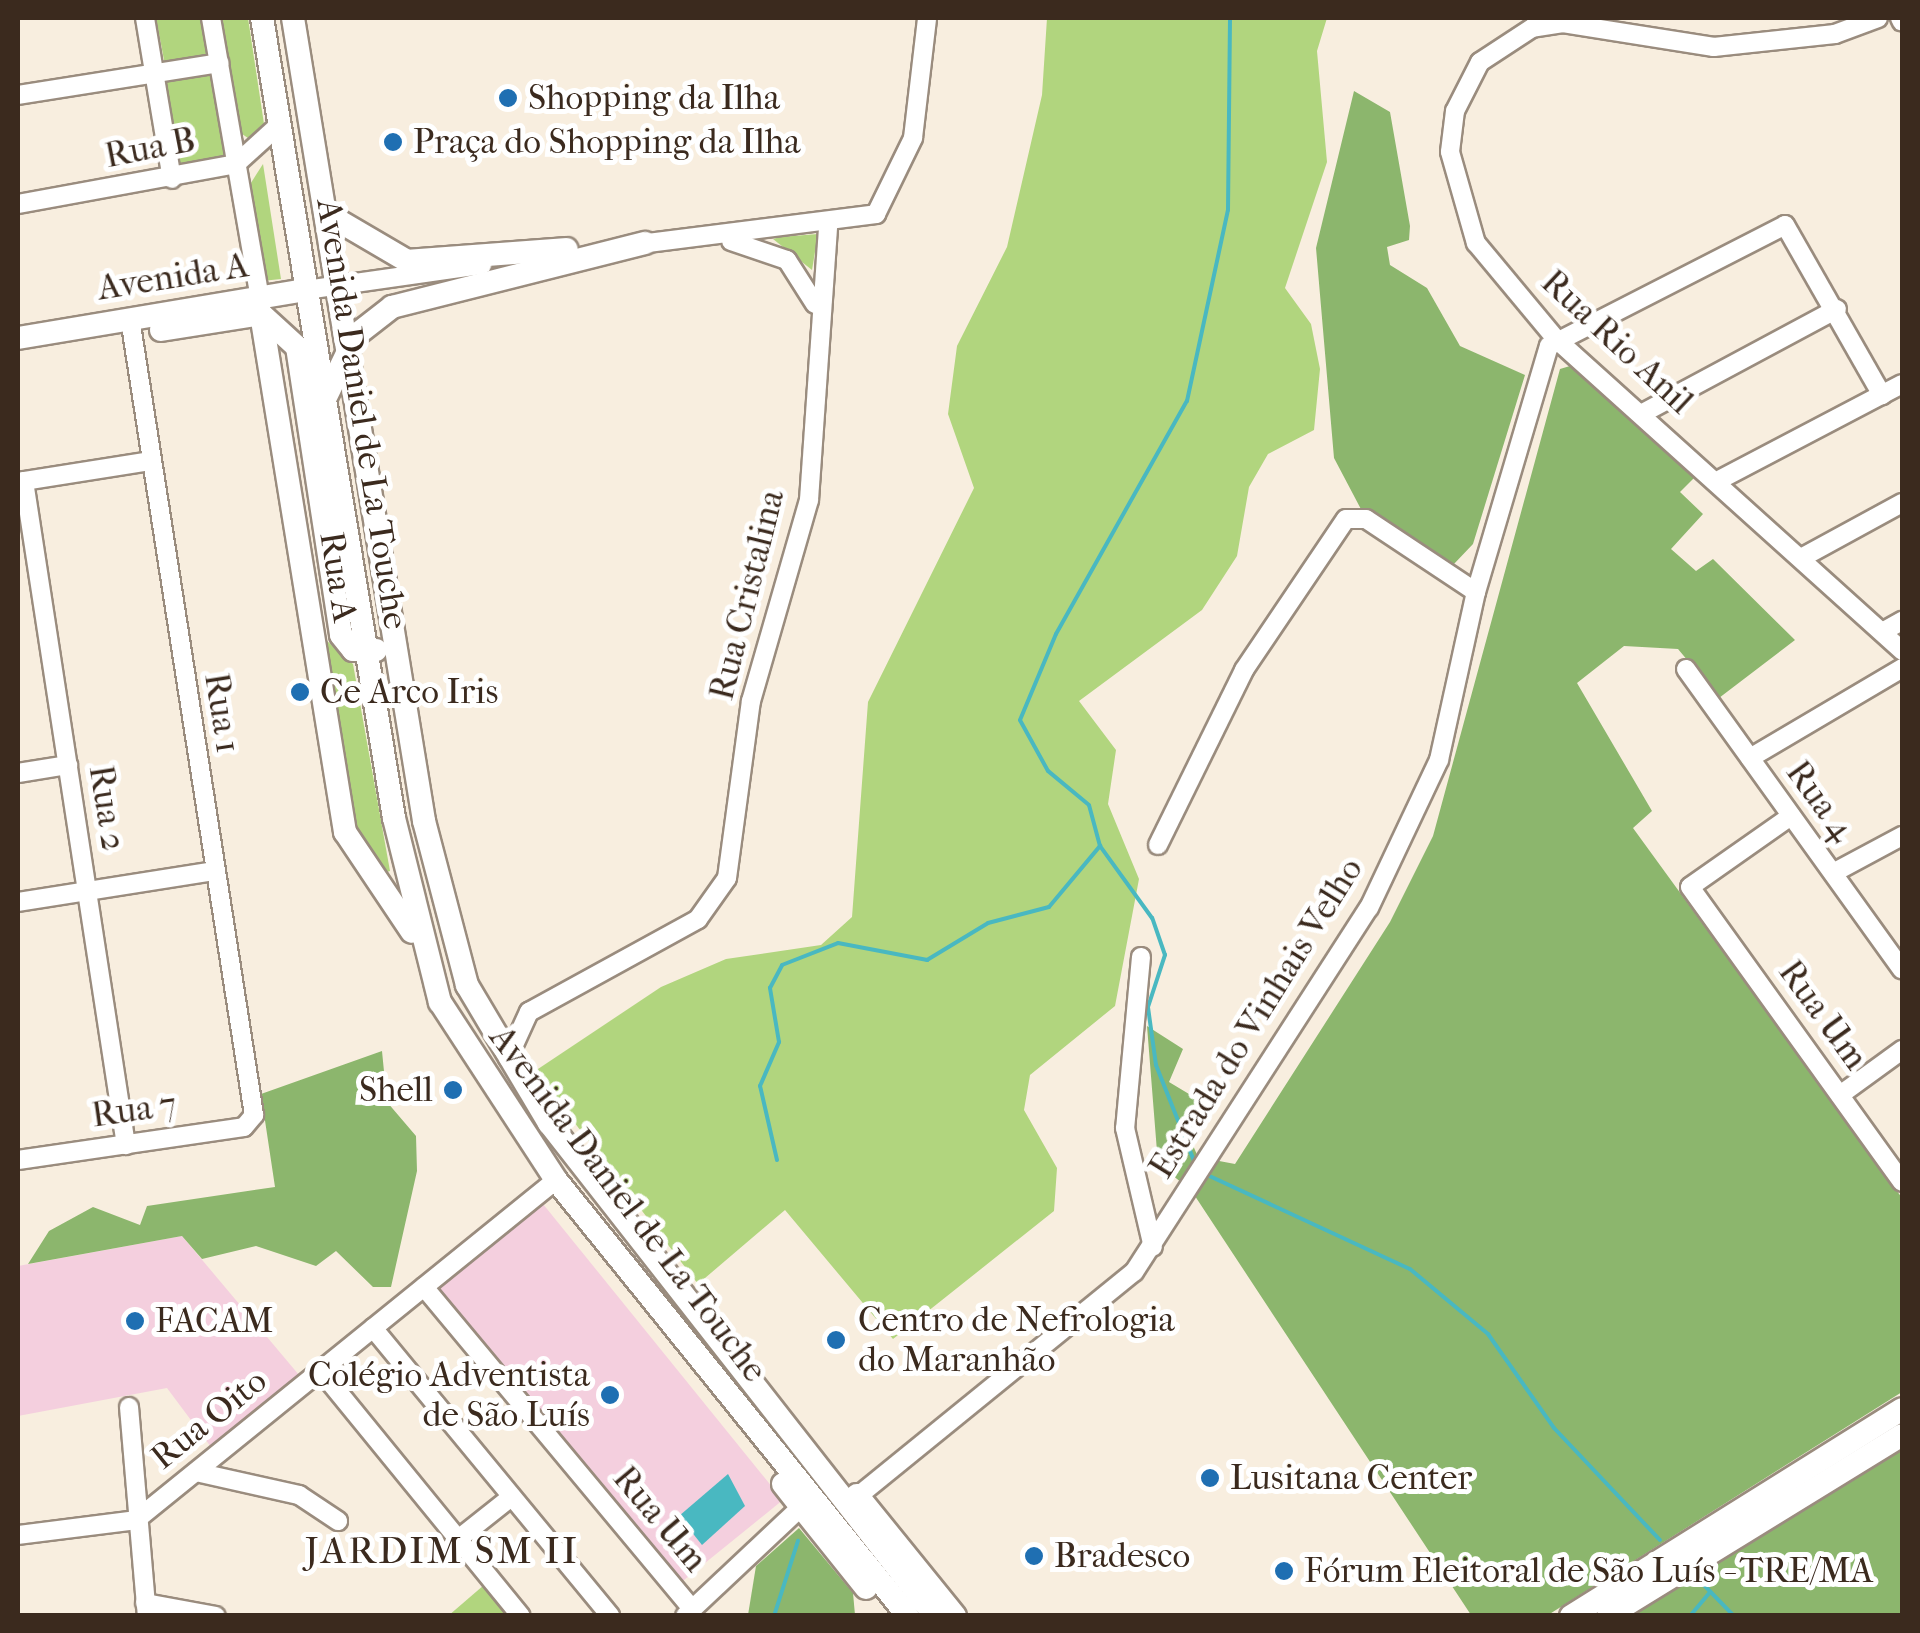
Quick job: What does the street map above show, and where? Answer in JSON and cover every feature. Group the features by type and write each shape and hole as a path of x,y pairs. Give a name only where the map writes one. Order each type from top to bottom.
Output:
{"main road":[{"name":"Avenida Daniel de La Touche","path":"262,18 365,654 421,948 465,1052 556,1180 678,1334 935,1616"},
{"name":"Avenida Daniel de La Touche","path":"293,18 444,914 468,985 508,1060 756,1386 908,1616"},
{"path":"327,214 406,261 645,243"},
{"path":"324,402 350,344 369,321 412,298 645,243"},
{"path":"306,290 299,355 341,635 365,654 396,631"},
{"name":"Avenida A","path":"18,338 131,327 261,306 306,290"},
{"path":"261,306 288,330 299,355"},
{"name":"Rua A","path":"261,306 346,832 421,948"},
{"name":"Avenida A","path":"18,353 131,327"},
{"path":"678,1334 800,1508 888,1616"},
{"path":"756,1386 858,1496 954,1616"},
{"path":"1572,1616 1902,1409"},
{"path":"1608,1616 1902,1435"}],"street":[{"path":"145,18 172,179"},
{"name":"Rua A","path":"211,18 261,306"},
{"path":"828,226 872,217 891,196 916,123 927,18"},
{"name":"Rua Rio Anil","path":"1878,18 1835,34 1714,48 1548,24 1490,51 1451,126 1455,189 1482,253 1556,339 1721,479 1902,651"},
{"path":"18,95 218,62"},
{"name":"Rua B","path":"18,204 172,179 236,164 279,125"},
{"name":"Avenida A","path":"306,290 645,243 828,226"},
{"name":"Rua Cristalina","path":"508,1060 512,1034 529,1012 698,918 724,884 754,688 806,519 816,311 828,226"},
{"path":"1556,339 1790,227 1882,395"},
{"path":"705,238 788,260 816,311"},
{"path":"1643,413 1837,309"},
{"name":"Rua 1","path":"131,327 254,1116"},
{"name":"Estrada do Vinhais Velho","path":"858,1496 1122,1284 1153,1247 1211,1145 1360,924 1422,800 1446,736 1476,592 1556,339"},
{"path":"1721,479 1902,384"},
{"path":"20,481 150,461"},
{"name":"Rua 2","path":"20,481 126,1145"},
{"path":"1803,557 1902,503"},
{"path":"1158,845 1244,670 1346,519 1376,524 1476,592"},
{"path":"1882,632 1902,621"},
{"path":"1750,758 1902,668"},
{"name":"Rua 4","path":"1686,669 1902,970"},
{"path":"18,772 68,766"},
{"name":"Rua Um","path":"1791,816 1690,887 1902,1182"},
{"path":"1832,873 1902,836"},
{"path":"18,902 213,870"},
{"path":"1141,956 1126,1128 1153,1247"},
{"path":"1840,1095 1902,1050"},
{"name":"Rua 7","path":"18,1160 244,1127 254,1116"},
{"name":"Rua Oito","path":"136,1520 556,1180"},
{"name":"Rua Um","path":"424,1287 688,1612"},
{"path":"373,1328 610,1616"},
{"path":"321,1370 521,1616"},
{"path":"130,1407 146,1609 216,1616"},
{"path":"196,1472 299,1495 338,1520"},
{"path":"457,1540 510,1498"},
{"path":"688,1612 800,1508"},
{"path":"18,1535 136,1520"}],"shaded area":[{"name":"Colégio Adventista de São Luís","path":"543,1204 783,1500 676,1586 437,1290"},
{"name":"FACAM","path":"182,1236 299,1375 211,1447 167,1388 18,1416 18,1266"}],"green space":[{"path":"156,18 206,18 213,56 165,65"},
{"path":"221,18 248,18 264,124 251,140 242,134"},
{"path":"1047,18 1327,18 1317,51 1327,162 1285,288 1311,324 1320,369 1314,430 1268,454 1249,487 1237,556 1202,610 1079,701 1116,750 1108,804 1139,879 1115,1006 1030,1075 1024,1110 1057,1168 1054,1211 893,1339 785,1210 698,1284 535,1071 661,987 726,959 821,945 852,917 868,702 974,488 948,414 957,346 1007,247 1042,95"},
{"path":"212,72 228,162 180,170 164,81"},
{"path":"1354,91 1390,112 1410,226 1409,240 1387,247 1390,265 1427,288 1460,346 1525,375 1473,544 1453,565 1363,513 1334,458 1316,248"},
{"path":"263,164 281,279 262,281 247,189"},
{"path":"818,234 812,270 773,239 780,237"},
{"path":"1570,366 1702,470 1680,492 1703,514 1671,549 1696,571 1713,559 1795,640 1719,698 1678,649 1624,646 1577,683 1652,811 1633,828 1902,1198 1902,1392 1548,1615 1471,1615 1191,1190 1158,1164 1147,1026 1183,1049 1169,1082 1204,1103 1188,1134 1198,1157 1235,1164 1390,922 1433,836 1560,369"},
{"path":"318,633 353,664 390,871 381,874 354,829"},
{"path":"382,1051 387,1102 416,1136 417,1171 391,1287 373,1287 336,1251 316,1266 256,1246 202,1259 182,1236 28,1264 49,1231 93,1207 140,1225 147,1206 275,1187 261,1094"},
{"path":"1902,1444 1902,1615 1623,1615"},
{"path":"799,1528 853,1593 855,1615 748,1615 756,1566"},
{"path":"484,1585 511,1615 448,1616"}],"water":[{"path":"728,1474 745,1506 702,1545 679,1516"}],"waterway":[{"path":"1196,1166 1156,1065 1148,1007 1165,955 1152,918 1100,846 1089,805 1048,771 1020,720 1056,634 1187,401 1228,210 1230,18"},
{"path":"777,1160 760,1086 779,1042 770,988 782,965 838,943 927,960 988,923 1049,907 1100,846"},
{"path":"1203,1173 1410,1269 1488,1334 1554,1428 1660,1540"},
{"path":"774,1616 798,1541"},
{"path":"1699,1580 1734,1616"},
{"path":"1690,1616 1710,1592"}],"place":[{"name":"Shopping da Ilha","path":"508,98"},
{"name":"Praça do Shopping da Ilha","path":"393,142"},
{"name":"Ce Arco Iris","path":"300,692"},
{"name":"Shell","path":"453,1090"},
{"name":"FACAM","path":"135,1321"},
{"name":"Centro de Nefrologia do Maranhão","path":"836,1340"},
{"name":"Colégio Adventista de São Luís","path":"610,1395"},
{"name":"Lusitana Center","path":"1210,1478"},
{"name":"Bradesco","path":"1034,1556"},
{"name":"Fórum Eleitoral de São Luís - TRE/MA","path":"1284,1571"}],"district":[{"name":"JARDIM SM II","path":"442,1551"}]}
